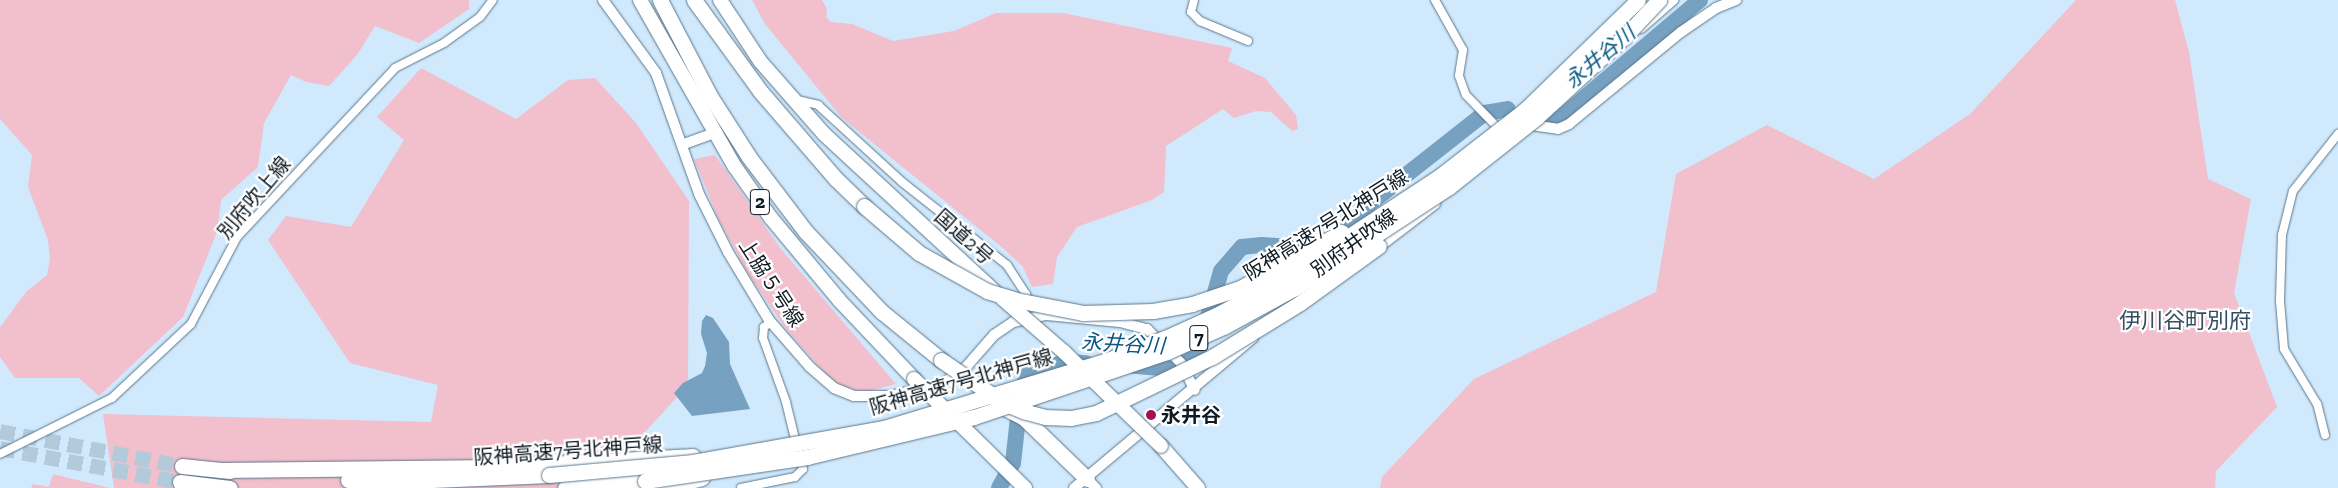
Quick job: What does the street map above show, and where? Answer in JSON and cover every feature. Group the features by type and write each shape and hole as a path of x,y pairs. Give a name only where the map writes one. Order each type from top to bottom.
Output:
{"highway":[{"name":"2","path":"640,0 715,133 771,218 839,300 914,379 1025,488"},
{"path":"660,0 710,96 749,156 806,232 882,312 941,360 1004,403 1045,417 1070,418 1096,413 1212,357 1300,303 1368,255 1444,181"},
{"path":"694,0 760,91 836,179 864,206 919,253 987,291 1055,309 1083,314 1119,313 1192,304 1240,288 1444,181"},
{"name":"国道2号","path":"720,0 760,61 824,134 1003,299 1064,352 1161,446 1198,488"},
{"name":"阪神高速7号北神戸線","path":"182,466 377,481 548,475 693,462 884,428 1105,361 1220,313 1290,275 1444,181 1526,109 1638,0"},
{"name":"阪神高速7号北神戸線","path":"565,488 645,481 807,457 912,433 1037,398 1167,352 1225,326 1295,288 1444,181 1536,118 1625,36 1659,0"},
{"path":"220,470 443,468 656,456 757,455 860,437 989,404 1023,416 1086,485"},
{"path":"664,488 989,410 1009,415 1020,421 1086,485"},
{"path":"180,482 225,488"}],"street":[{"name":"別府吹上線","path":"0,454 112,398 191,324 237,237 395,68 444,43 480,17 493,0"},
{"name":"上脇５号線","path":"602,0 656,73 684,144 699,194 720,235 771,322 810,367 834,388 854,396 890,396 942,384 966,367 994,335 1013,322 1047,316 1111,321 1147,330 1181,362 1195,390"},
{"path":"1194,0 1191,12 1200,21 1248,41"},
{"path":"1435,0 1463,50 1459,76 1466,95 1512,142"},
{"name":"別府井吹線","path":"1086,485 1260,331 1401,231 1512,142 1672,0"},
{"path":"1531,125 1558,129 1569,124 1681,32 1716,8 1736,0"},
{"path":"793,98 818,106 902,182 1007,265 1026,294 1030,319"},
{"path":"684,144 715,133"},
{"path":"2326,435 2318,404 2284,349 2280,301 2282,235 2288,204 2293,191 2338,134"},
{"path":"771,322 764,327 763,338 786,402 796,443"},
{"path":"741,488 795,477 803,469 799,455"}],"shaded area":[{"path":"0,0 469,0 469,9 419,43 375,26 357,55 329,86 306,82 291,75 264,123 258,167 221,200 217,232 183,317 99,396 79,378 15,378 0,357 0,327 27,291 47,275 50,259 48,240 28,187 32,155 0,119"},
{"path":"752,0 822,0 827,9 826,17 831,22 852,24 893,41 954,31 996,13 1063,13 1232,48 1228,61 1265,78 1296,115 1298,129 1292,131 1271,112 1256,111 1234,118 1223,109 1166,146 1164,192 1152,200 1077,227 1057,257 1053,284 1032,287 1023,267 1004,249 842,118 765,24"},
{"path":"2076,0 2175,0 2189,52 2208,179 2251,199 2234,293 2277,407 2216,471 2215,488 1380,488 1382,477 1474,379 1656,292 1676,174 1767,125 1874,179 1970,114"},
{"path":"421,68 516,119 568,80 595,78 636,123 689,201 688,385 594,488 114,488 103,414 431,422 438,385 350,363 268,240 286,216 351,227 404,140 377,117"},
{"path":"715,155 781,249 896,384 865,392 845,387 830,379 786,329 747,272 718,218 694,159"},
{"path":"53,474 110,488 31,488 33,484 49,487"}],"water":[{"path":"706,315 713,318 729,342 730,364 750,409 692,416 674,393 683,383 702,373 705,366 707,353 701,334 702,321"}],"waterway":[{"name":"永井谷川","path":"1548,118 1558,120 1700,0"},
{"name":"永井谷川","path":"1125,365 1173,369 1197,356 1221,271 1242,247 1262,245 1318,249 1348,232 1368,205 1485,113 1508,109"},
{"name":"永井谷川","path":"999,488 1013,463 1021,390 1028,374 1064,362 1086,363"}],"tunnel":[{"path":"0,431 182,466"},
{"path":"0,448 180,482"}],"place":[{"name":"永井谷","path":"1151,415"}],"district":[{"name":"伊川谷町別府","path":"2185,321"}]}
